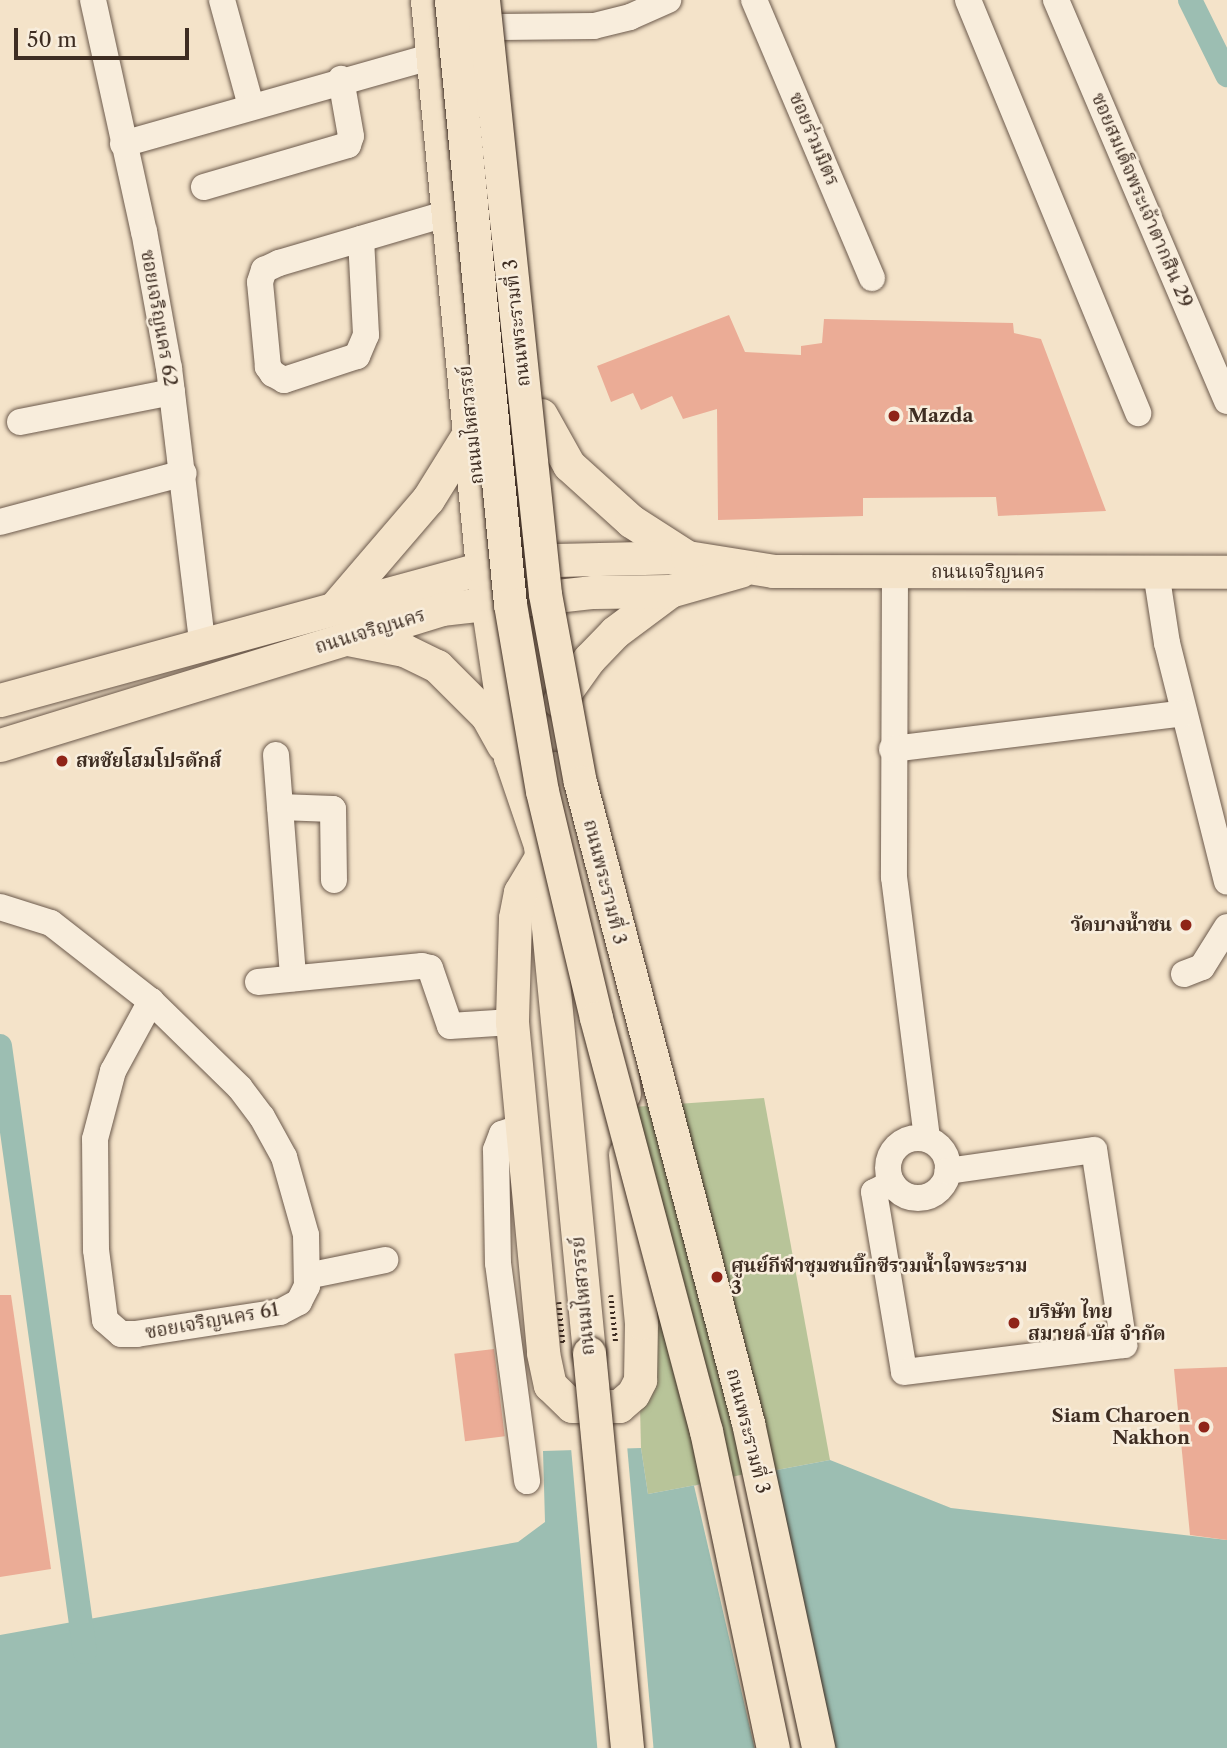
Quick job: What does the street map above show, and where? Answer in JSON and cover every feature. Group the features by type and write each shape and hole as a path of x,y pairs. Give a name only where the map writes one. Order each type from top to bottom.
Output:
{"main road":[{"name":"ถนนมไหสวรรย์","path":"427,0 471,430 482,568 510,757 541,851 627,1748"},
{"name":"ถนนพระรามที่ 3","path":"451,0 510,604 542,791 596,1017 706,1431 773,1748"},
{"name":"ถนนมไหสวรรย์","path":"493,9 556,560 559,701 555,768 541,851"},
{"name":"ถนนพระรามที่ 3","path":"493,9 545,594 577,768 748,1423 818,1748"},
{"path":"541,415 569,465 631,521 687,558"},
{"path":"337,605 428,499 471,430"},
{"name":"ถนนเจริญนคร","path":"0,700 202,641 482,568 556,560 687,558 749,568 895,572 1227,572"},
{"name":"ถนนเจริญนคร","path":"0,745 441,609 487,601 670,591 749,568"},
{"path":"559,701 589,659 615,632 670,591"},
{"path":"347,639 404,650 437,666 487,716 510,757"},
{"path":"541,851 520,891 515,918 512,1022 550,1385 572,1406 619,1406 633,1394 640,1380 641,1323 628,1209 621,1044 601,934 555,768"}],"street":[{"name":"ซอยเจริญนคร 62","path":"93,0 144,231 172,392 184,473 202,641"},
{"path":"222,0 251,106"},
{"path":"493,9 594,26 630,17 668,0"},
{"name":"ซอยร่วมมิตร","path":"754,0 872,278"},
{"path":"968,0 1138,413"},
{"name":"ซอยสมเด็จพระเจ้าตากสิน 29","path":"1056,0 1227,401"},
{"path":"123,144 341,79 433,56"},
{"path":"204,187 348,145 351,136 341,79"},
{"path":"361,239 366,335 358,356 284,380 273,374 268,366 260,282 264,270 361,239 449,213"},
{"path":"20,422 172,392"},
{"path":"0,522 184,473"},
{"path":"895,572 892,749 894,877 927,1138"},
{"path":"1156,572 1184,713 1226,877"},
{"path":"892,749 1184,713"},
{"path":"276,755 293,978"},
{"path":"280,807 333,809 334,880"},
{"name":"ซอยเจริญนคร 61","path":"0,907 51,923 151,1001 240,1088 262,1117 284,1157 306,1235 307,1276 299,1302 280,1312 137,1334 121,1334 105,1320 94,1210 95,1139 113,1071 151,1001"},
{"path":"1184,974 1202,967 1227,927"},
{"path":"258,982 422,966 430,968 450,1026 512,1022"},
{"path":"522,1127 502,1134 496,1150 498,1263 527,1481"},
{"path":"927,1138 943,1151 948,1171 940,1188 924,1197 906,1195 892,1183 891,1153 906,1139 927,1138"},
{"path":"892,1183 874,1192 904,1372 1124,1345 1094,1150 948,1171"},
{"path":"307,1276 385,1260"}],"green space":[{"name":"ศูนย์กีฬาชุมชนบิ๊กซีรวมน้ำใจพระราม 3","path":"764,1098 830,1460 648,1494 641,1448 633,1107"}],"water":[{"path":"641,1448 648,1494 830,1460 951,1508 1227,1540 1227,1748 0,1748 0,1635 518,1542 545,1522 543,1451"}],"pier":[{"path":"627,1445 653,1748 597,1748 571,1450"},
{"path":"771,1468 836,1748 755,1748 694,1486"}],"building":[{"name":"Mazda","path":"729,315 745,352 801,355 801,346 822,343 824,319 1013,323 1014,333 1041,339 1106,511 998,516 996,497 863,498 863,516 718,520 717,409 683,419 672,396 641,410 633,393 611,402 597,366"},
{"path":"0,1295 11,1295 51,1569 0,1577"},
{"path":"494,1349 505,1436 465,1441 454,1354"},
{"name":"Siam Charoen Nakhon","path":"1227,1367 1227,1540 1190,1535 1174,1369"}],"waterway":[{"path":"1190,0 1227,75"},
{"path":"0,1046 85,1652"}],"place":[{"name":"Mazda","path":"894,416"},
{"name":"สหชัยโฮมโปรดักส์","path":"62,761"},
{"name":"วัดบางน้ำชน","path":"1186,925"},
{"name":"ศูนย์กีฬาชุมชนบิ๊กซีรวมน้ำใจพระราม 3","path":"717,1277"},
{"name":"บริษัท ไทย สมายล์ บัส จำกัด","path":"1014,1323"},
{"name":"Siam Charoen Nakhon","path":"1204,1427"}]}
